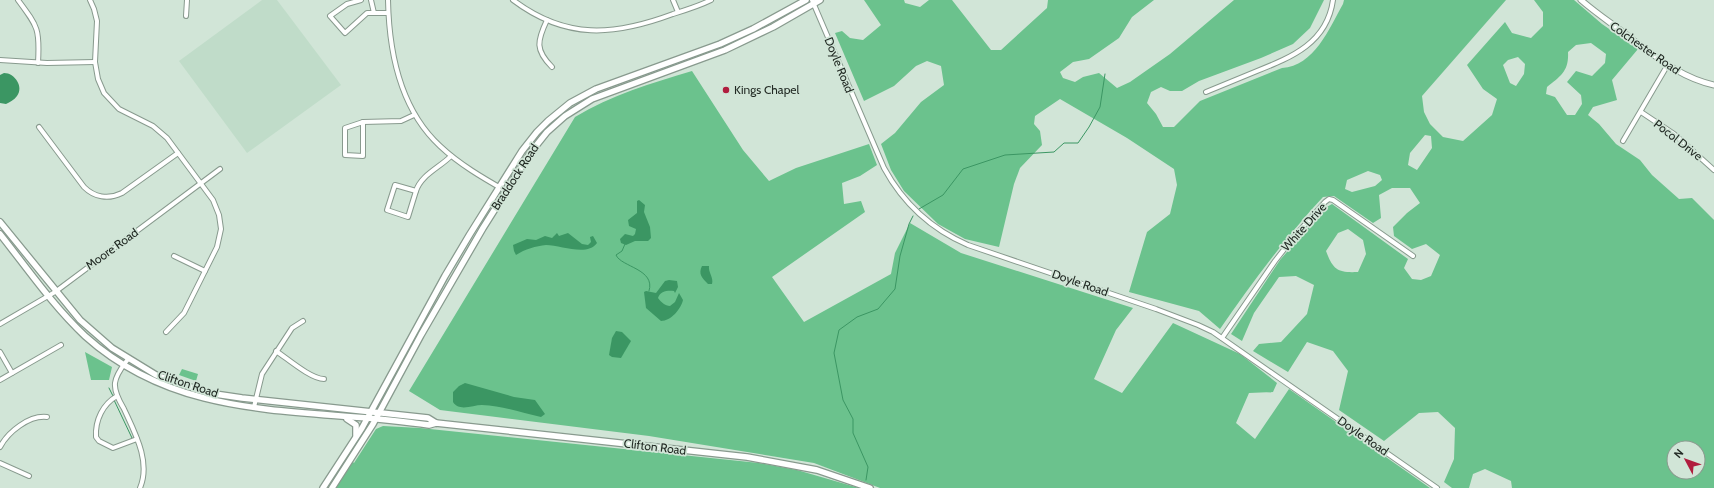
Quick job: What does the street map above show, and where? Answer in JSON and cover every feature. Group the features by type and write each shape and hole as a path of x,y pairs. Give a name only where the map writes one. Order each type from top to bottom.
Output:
{"main road":[{"name":"Braddock Road","path":"323,488 366,419 445,276 499,187 529,141 548,121 570,103 596,89 726,42 806,0"},
{"name":"Braddock Road","path":"332,488 376,419 453,279 506,191 539,140 553,126 574,110 602,94 725,50 773,27 813,2 820,0"},
{"name":"Clifton Road","path":"0,222 55,292 90,330 128,359 156,374 208,393 255,400 428,418 436,424"},
{"name":"Clifton Road","path":"0,234 78,330 107,354 124,365 153,381 186,394 214,402 254,407 429,425 436,424 747,457 817,470 870,488"},
{"path":"339,416 351,420 355,424 357,430 356,436"}],"street":[{"path":"18,0 38,31 38,63"},
{"path":"90,0 97,21 95,62 98,79 106,97 119,109 157,129 167,138 201,183 216,206 221,225 218,243 184,313 166,332"},
{"path":"186,16 187,0"},
{"path":"360,0 347,4 330,16 345,33 368,13 388,13"},
{"path":"371,0 374,13"},
{"path":"388,0 391,42 400,79 414,115 433,140 451,156 506,191"},
{"path":"513,0 547,20 578,28 610,30 640,26 711,0"},
{"path":"673,0 678,12"},
{"path":"1206,92 1281,61 1301,50 1324,28 1330,16 1333,0"},
{"name":"Colchester Road","path":"1581,0 1667,66 1690,77 1714,85"},
{"name":"Doyle Road","path":"813,2 884,168 893,184 910,206 932,226 944,234 968,245 1156,309 1198,325 1222,338 1437,488"},
{"path":"547,20 540,37 539,47 543,57 552,67"},
{"path":"0,60 38,63 95,62"},
{"path":"1623,141 1667,66"},
{"name":"Pocol Drive","path":"1641,112 1674,134 1714,170"},
{"path":"364,122 363,156 345,155 346,128 364,122 402,121 414,115"},
{"path":"40,127 84,187 101,197 112,197 122,193 178,152"},
{"path":"416,192 395,185 387,210 408,217 420,180 442,165 451,156"},
{"name":"Moore Road","path":"0,324 55,292 220,168"},
{"name":"White Drive","path":"1222,338 1275,261 1293,238 1329,199 1333,200 1413,256"},
{"path":"174,256 205,271"},
{"path":"254,407 262,374 292,328 303,321"},
{"path":"0,380 61,345"},
{"path":"276,351 312,376 319,379 324,379"},
{"path":"0,352 12,372"},
{"path":"128,359 118,375 115,384 118,396 140,446 144,468 140,488"},
{"path":"118,396 108,402 101,412 96,437 99,441 113,448 137,439"},
{"path":"0,447 9,435 20,426 35,418 47,417"},
{"path":"0,463 29,476"}],"shaded area":[{"path":"262,0 277,0 341,85 247,153 179,61"},
{"path":"864,0 904,0 905,3 920,7 929,0 952,0 991,50 1001,50 1047,8 1048,0 1154,0 1132,17 1119,38 1089,59 1073,62 1060,72 1063,78 1075,82 1083,77 1099,73 1117,88 1130,82 1170,54 1234,0 1324,0 1310,28 1293,44 1261,58 1199,81 1182,91 1170,91 1161,87 1151,92 1147,103 1156,114 1163,127 1174,127 1200,101 1303,61 1312,53 1326,35 1344,0 1506,0 1422,96 1424,112 1430,124 1443,137 1463,141 1492,115 1497,99 1483,89 1467,65 1505,22 1512,33 1531,38 1543,26 1543,12 1534,0 1574,0 1602,24 1638,49 1612,80 1617,100 1593,107 1588,115 1599,124 1616,144 1640,160 1652,175 1679,199 1692,198 1714,220 1714,488 1512,488 1511,481 1485,469 1473,474 1469,488 1452,488 1444,482 1454,459 1455,428 1438,412 1419,413 1384,441 1339,410 1348,371 1333,351 1307,342 1288,372 1253,351 1259,344 1281,342 1307,314 1314,285 1296,276 1279,277 1254,313 1242,341 1231,334 1280,260 1325,208 1332,204 1408,259 1404,268 1412,279 1421,280 1431,276 1440,255 1426,244 1412,249 1394,236 1393,227 1420,203 1410,188 1392,188 1379,195 1381,218 1373,223 1334,196 1323,197 1295,228 1269,261 1220,329 1199,311 1129,292 1147,232 1170,214 1177,185 1174,169 1127,138 1060,99 1035,116 1034,124 1040,131 1042,145 1020,168 1014,184 999,247 965,239 938,224 904,191 891,170 881,144 895,133 921,102 944,85 941,66 927,61 916,66 894,86 864,101 835,33 842,31 850,38 863,40 881,25","holes":["1591,43 1606,54 1605,63 1592,76 1576,71 1567,82 1581,95 1582,104 1575,115 1567,115 1555,97 1546,94 1547,87 1560,76 1565,69 1568,59 1568,52 1576,45","1518,57 1525,64 1524,74 1516,86 1510,83 1503,65 1508,60","1425,135 1431,136 1432,148 1417,170 1408,165 1410,153","1368,171 1380,175 1382,180 1375,186 1352,192 1345,189 1347,180","1348,229 1363,240 1366,254 1358,272 1341,271 1331,262 1326,251 1338,233"]},
{"path":"692,71 743,150 769,181 796,168 869,144 877,165 860,176 842,183 844,204 861,201 865,212 772,277 804,322 891,274 895,253 910,223 961,253 1133,308 1116,330 1094,379 1122,393 1173,323 1240,354 1277,383 1273,392 1249,393 1236,423 1255,439 1289,389 1430,488 880,488 814,463 649,436 440,410 409,391 575,117 617,96"},
{"path":"4,73 12,75 19,85 19,92 16,97 6,104 0,103 0,75"},
{"path":"639,200 645,205 644,212 650,227 651,238 648,241 635,241 626,245 621,243 620,239 625,234 633,236 635,234 636,229 629,226 628,220 637,213 637,201"},
{"path":"557,233 559,236 568,233 582,244 588,245 591,242 590,237 593,236 597,243 593,247 580,250 546,245 531,248 516,255 514,251 513,245 527,239 536,240 545,236 552,238"},
{"path":"702,266 709,266 712,284 708,284 701,276 700,271"},
{"path":"665,281 677,281 678,287 675,293 674,291 664,292 660,294 658,298 663,304 670,306 675,302 679,293 683,300 680,307 672,317 661,321 646,308 644,292 656,293"},
{"path":"616,331 622,332 631,341 621,358 612,357 609,355 612,338"},
{"path":"85,352 112,367 109,380 91,380"},
{"path":"182,369 198,374 196,381 179,375"},
{"path":"465,383 514,397 535,400 545,414 541,417 505,408 482,405 459,407 453,402 453,392"},
{"path":"383,426 420,428 759,463 797,470 859,488 332,488 350,459 354,463 376,429"}],"waterway":[{"path":"919,209 943,195 963,169 1005,155 1054,152 1064,143 1078,143 1100,107 1105,74"},
{"path":"866,480 868,467 853,433 853,419 843,400 834,353 839,330 857,317 878,309 895,289 900,256 909,224 913,216"},
{"path":"625,244 622,251 616,255 624,263 637,269 648,278 650,284 649,291"},
{"path":"109,388 113,396"},
{"path":"114,400 132,438"}],"place":[{"name":"Kings Chapel","path":"726,90"}]}
